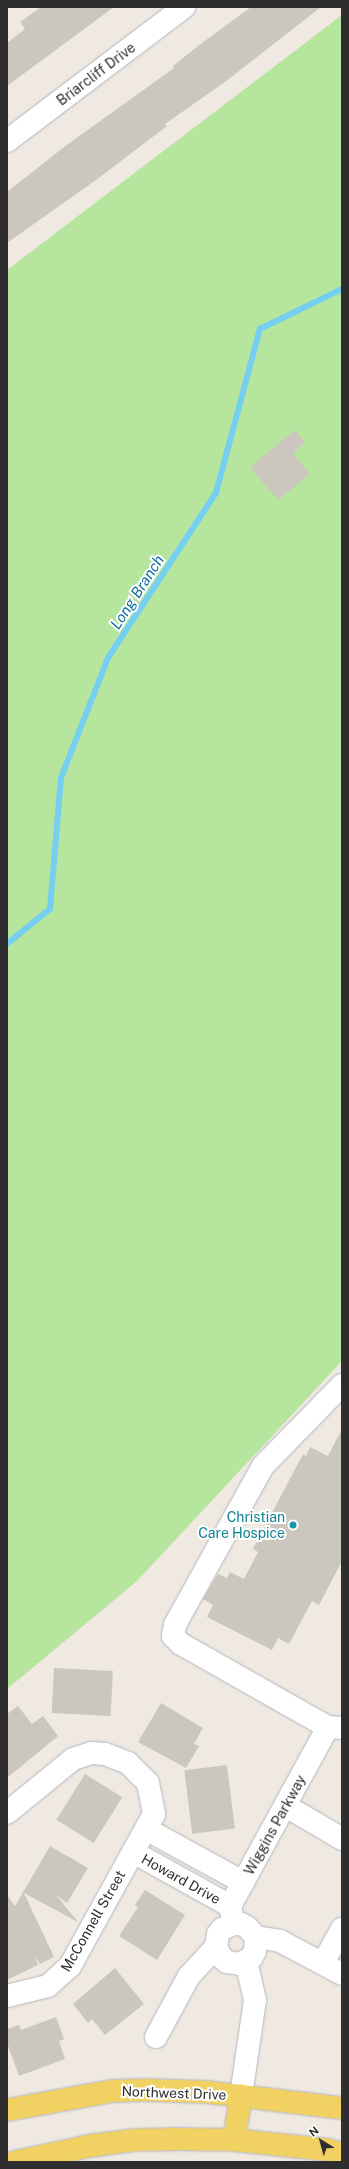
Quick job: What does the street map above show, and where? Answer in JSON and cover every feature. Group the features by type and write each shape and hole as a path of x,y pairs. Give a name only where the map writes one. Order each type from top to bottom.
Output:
{"main road":[{"name":"Northwest Drive","path":"7,2110 113,2091 207,2092 342,2108"},
{"path":"234,2140 241,2096"},
{"path":"15,2162 89,2146 134,2140 234,2140 328,2150 342,2154"}],"street":[{"name":"Briarcliff Drive","path":"7,141 184,7"},
{"path":"335,1728 181,1644 173,1636 175,1625 263,1466 342,1385"},
{"name":"Wiggins Parkway","path":"156,2037 189,1976 216,1947 218,1934 232,1915 243,1882 286,1806 335,1728"},
{"path":"7,1813 73,1759 91,1753 104,1754 128,1763 148,1783 150,1821"},
{"path":"286,1806 342,1839"},
{"name":"Howard Drive","path":"150,1821 243,1882"},
{"name":"McConnell Street","path":"7,1996 48,1986 60,1978 70,1966 150,1821"},
{"name":"Howard Drive","path":"133,1852 232,1915"},
{"path":"232,1915 247,1927 256,1937 280,1941 342,1974"},
{"path":"323,1963 342,1929"},
{"path":"216,1947 222,1958 227,1962 240,1964 246,1962 255,1951 256,1937"},
{"path":"241,2096 255,2000 246,1962"}],"green space":[{"path":"342,15 342,1361 137,1581 7,1689 7,270"}],"building":[{"path":"41,7 114,7 7,86 7,43 25,29 20,22"},
{"path":"251,7 321,7 225,82 165,124 167,126 96,180 7,243 7,192 64,147 174,68 173,66 198,46"},
{"path":"295,430 305,443 293,453 310,474 278,500 250,467"},
{"path":"342,1429 342,1561 319,1605 312,1601 289,1644 278,1638 272,1650 207,1617 213,1605 203,1599 218,1574 227,1578 230,1572 244,1579 258,1552 253,1549 303,1454 306,1456 310,1447 328,1456"},
{"path":"54,1668 113,1671 111,1716 52,1713"},
{"path":"161,1703 203,1728 194,1744 199,1746 186,1768 138,1742"},
{"path":"18,1706 32,1724 43,1716 58,1736 7,1778 7,1714"},
{"path":"227,1765 235,1829 192,1834 184,1770"},
{"path":"85,1774 122,1797 94,1843 56,1820"},
{"path":"50,1846 88,1868 67,1903 56,1895 78,1922 24,1893 54,1957 40,1964 35,1957 38,1965 7,1980 7,1895 15,1906"},
{"path":"145,1890 185,1915 157,1960 119,1936 138,1907 135,1905"},
{"path":"115,1968 144,2004 105,2035 92,2019 88,2023 73,2004"},
{"path":"56,2017 64,2039 59,2041 65,2059 19,2076 7,2043 7,2029 19,2025 21,2030"}],"waterway":[{"name":"Long Branch","path":"7,944 50,909 61,778 108,658 216,493 260,329 342,289"}],"place":[{"name":"Christian Care Hospice","path":"293,1525"}]}
